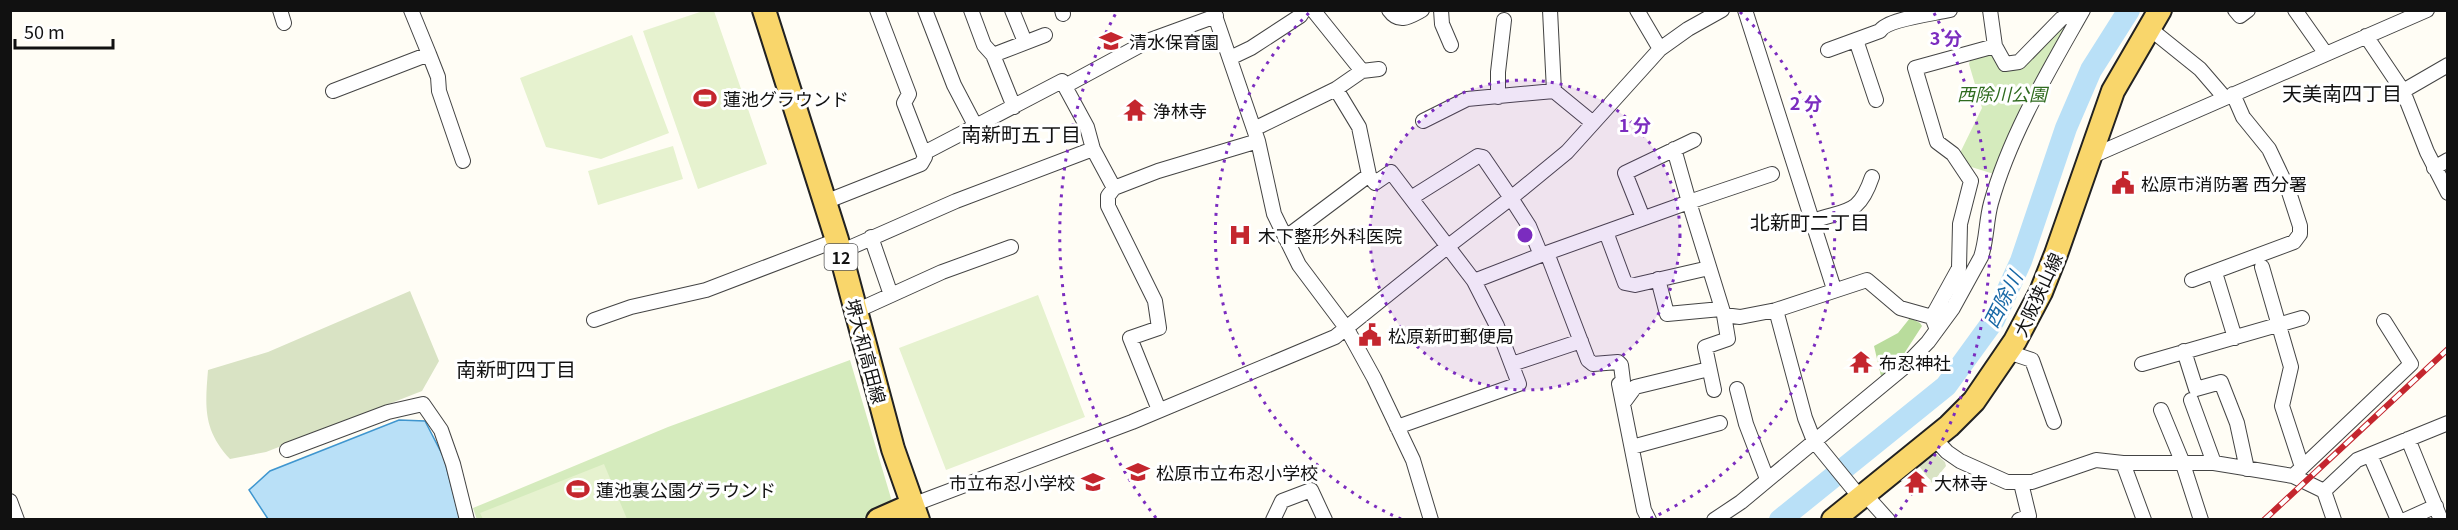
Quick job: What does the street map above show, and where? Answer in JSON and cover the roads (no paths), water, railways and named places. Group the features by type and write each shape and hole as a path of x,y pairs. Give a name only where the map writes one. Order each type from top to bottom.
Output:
{"main road":[{"name":"堺大和高田線","path":"764,10 825,202 893,449 915,512"},
{"name":"大阪狭山線","path":"1833,519 1860,494 1935,439 1974,401 2008,352 2041,292 2113,91 2155,19"},
{"path":"878,519 915,512"}],"street":[{"path":"411,10 438,77 439,91 463,161"},
{"path":"825,202 921,164 925,157 904,104 909,94 877,10"},
{"path":"925,10 954,85 976,127"},
{"path":"971,10 984,45 993,55 1014,107"},
{"path":"1012,10 1025,42"},
{"path":"1230,58 1251,48 1300,16 1305,10"},
{"path":"1313,10 1362,71"},
{"path":"1389,10 1394,17 1404,20 1422,10"},
{"path":"1441,10 1442,24 1450,45"},
{"path":"1550,10 1554,91"},
{"path":"1637,10 1660,49"},
{"path":"915,512 1335,338 1568,153 1660,49 1688,29 1722,10"},
{"path":"1745,10 1834,289"},
{"path":"1828,50 1880,31 1883,25 1896,15 1908,20 1950,10"},
{"path":"1990,10 1995,46 2005,64 2019,62 2061,20 2081,10"},
{"path":"1934,324 1953,308 1981,257 1991,202 2027,109 2081,10"},
{"path":"2235,10 2240,16 2248,10"},
{"path":"2295,10 2326,54"},
{"path":"2090,158 2427,10"},
{"path":"1065,86 1150,40 1215,13 1256,135 1274,214 1299,265 1347,329 1374,378 1413,460 1431,519"},
{"path":"2155,19 2200,69 2229,96 2269,149 2288,189 2300,226 2300,234 2294,242 2192,280"},
{"path":"1498,96 1498,72 1504,20"},
{"path":"993,55 1045,34"},
{"path":"2366,36 2403,92 2434,168 2448,194"},
{"path":"1856,40 1876,100"},
{"path":"1714,519 1741,502 1815,442 1903,368 1928,342 1959,268 1960,224 1971,181 1953,154 1937,142 1915,68 1995,46"},
{"path":"333,91 429,54"},
{"path":"2403,92 2448,65"},
{"path":"1159,410 1130,338 1159,328 1155,301 1108,206 1108,196 1114,188 1256,135 1336,89 1362,71 1379,69"},
{"path":"924,153 1062,81 1087,127 1094,149 1114,188"},
{"path":"1336,89 1359,127 1369,175 1374,183 1390,172 1474,281 1497,326 1519,384 1397,427"},
{"path":"1423,121 1467,99 1554,91 1593,123"},
{"path":"1643,218 1625,173 1694,140"},
{"path":"594,320 631,307 706,290 871,237 956,201 1094,149"},
{"path":"1674,149 1728,339 1705,347 1714,390"},
{"path":"1410,198 1478,156 1483,158 1529,226 1544,254 1588,360 1593,364 1618,362 1621,365 1624,378 1619,384 1644,510 1649,519"},
{"path":"2434,168 2448,160"},
{"path":"1474,281 1643,218 1772,174"},
{"path":"1286,238 1369,175"},
{"path":"1813,220 1858,206 1865,197 1872,177"},
{"path":"1606,232 1625,283 1635,285 1709,268"},
{"path":"871,237 891,295"},
{"path":"856,311 942,272 1011,247"},
{"path":"2262,267 2292,367 2282,406 2297,471"},
{"path":"1658,279 1667,314 1722,312 1740,317 1776,310 1867,280 1900,308 1934,324"},
{"path":"2217,279 2235,338"},
{"path":"1776,310 1805,418 1815,442 1860,494 1888,519"},
{"path":"2142,364 2302,318"},
{"path":"2297,471 2411,364 2384,321"},
{"path":"1512,364 1581,341"},
{"path":"2184,351 2196,389 2221,382 2237,423 2247,469"},
{"path":"2008,352 2032,360 2054,422"},
{"path":"1624,402 1635,387 1709,369"},
{"path":"1737,388 1746,424 1767,479"},
{"path":"2191,400 2214,463"},
{"path":"287,450 388,412 423,404 441,430 453,464 467,519"},
{"path":"2161,410 2182,462 2201,519"},
{"path":"1632,447 1720,423"},
{"path":"2324,491 2357,460 2448,423"},
{"path":"1935,439 1947,452 1960,461 2007,482 2032,482 2096,460 2123,463 2214,463 2247,469 2297,471 2324,491 2334,519"},
{"path":"2405,519 2439,513 2408,439"},
{"path":"2370,455 2398,519"},
{"path":"2123,463 2145,519"},
{"path":"2019,519 2029,516 2022,483"},
{"path":"1273,519 1282,501 1311,490 1325,519"},
{"path":"10,501 17,519"}],"water":[{"path":"399,420 425,421 444,458 460,519 268,519 249,490 270,471"}],"waterway":[{"name":"西除川","path":"1780,520 1946,386 1994,320 2021,261 2066,128 2091,70 2129,10"}],"railway":[{"path":"2264,520 2448,349"}],"place":[{"name":"清水保育園","path":"1111,41"},
{"name":"蓮池グラウンド","path":"705,98"},
{"name":"浄林寺","path":"1135,110"},
{"name":"松原市消防署 西分署","path":"2123,183"},
{"name":"木下整形外科医院","path":"1240,235"},
{"name":"松原新町郵便局","path":"1370,335"},
{"name":"布忍神社","path":"1861,362"},
{"name":"松原市立布忍小学校","path":"1138,472"},
{"name":"市立布忍小学校","path":"1093,482"},
{"name":"大林寺","path":"1916,482"},
{"name":"蓮池裏公園グラウンド","path":"578,489"}],"district":[{"name":"天美南四丁目","path":"2342,92"},
{"name":"南新町五丁目","path":"1021,133"},
{"name":"北新町二丁目","path":"1810,221"},
{"name":"南新町四丁目","path":"516,368"}],"park label":[{"name":"西除川公園","path":"2002,93"}]}
